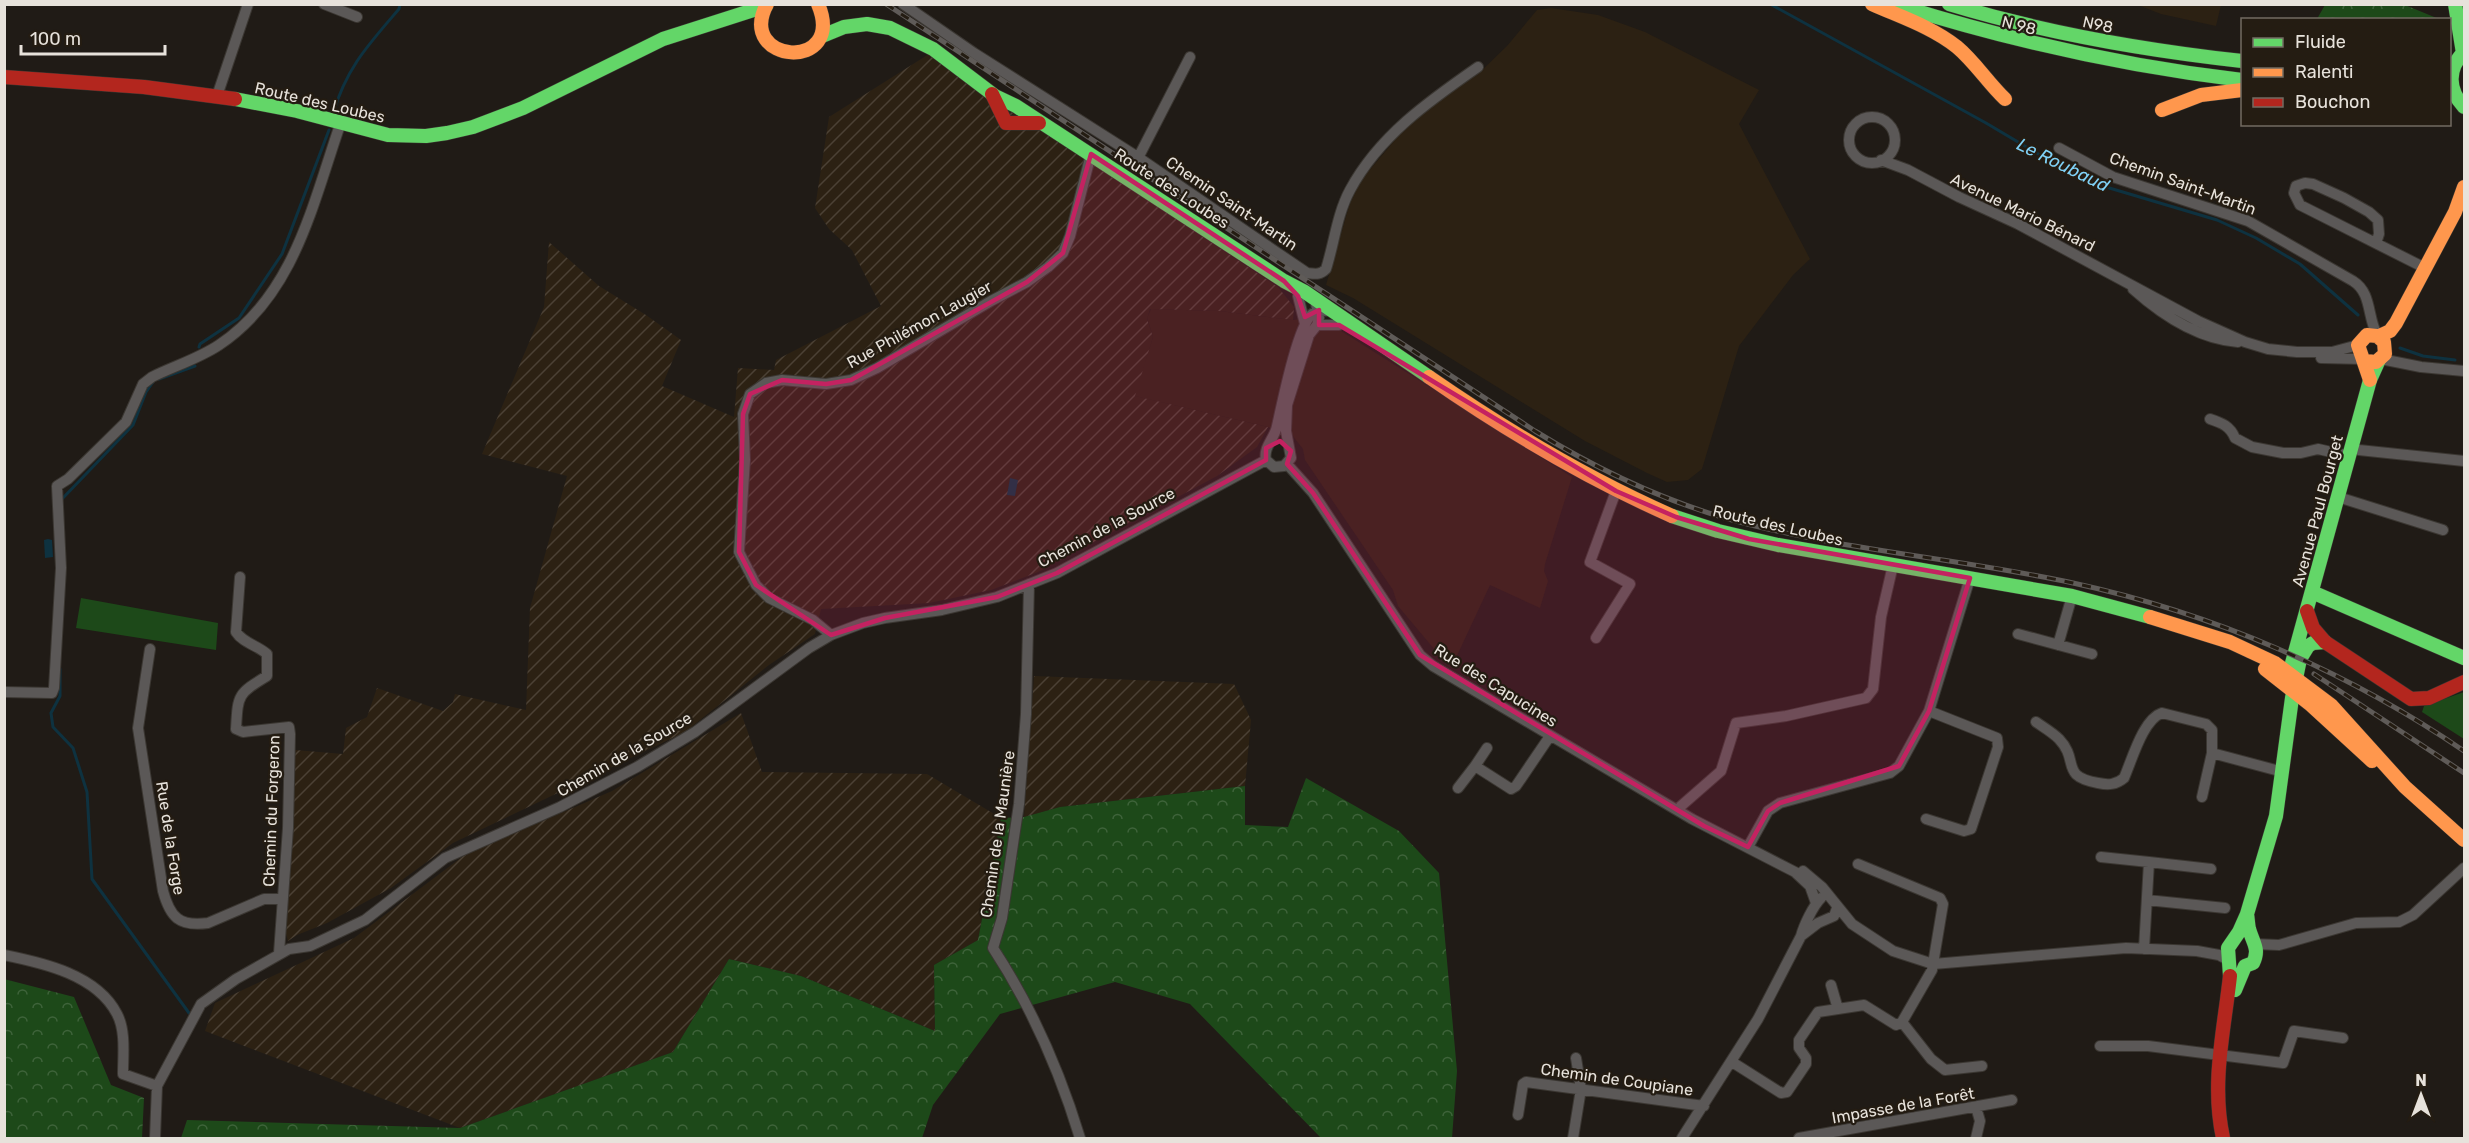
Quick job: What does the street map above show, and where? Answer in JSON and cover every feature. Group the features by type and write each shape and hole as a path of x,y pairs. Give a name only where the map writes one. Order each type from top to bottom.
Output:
{"main road":[{"path":"1872,4 1947,40 1970,60 1988,84 2005,99"},
{"name":"N 98","path":"1894,4 2007,39 2104,61 2241,80"},
{"name":"N98","path":"1949,4 2012,22 2109,44 2241,61"},
{"path":"2456,4 2464,16"},
{"path":"2456,4 2458,58 2452,86 2457,100"},
{"name":"Route des Loubes","path":"4,76 155,87 280,107 375,134 402,137 428,136 466,129 526,107 644,48 713,23 750,14 767,5"},
{"path":"762,32 762,16 767,5"},
{"name":"Route des Loubes","path":"820,6 849,22 879,23 901,30 966,72 1013,113 1042,123 1091,154 1284,281 1317,304 1339,325 1416,368"},
{"path":"820,6 824,23 822,36"},
{"name":"Route des Loubes","path":"713,23 740,22 754,26 762,32 771,46 786,54 795,55 811,49 822,36 849,22"},
{"path":"2162,110 2201,95 2241,90"},
{"path":"2378,335 2386,346 2385,354 2380,360 2372,362 2364,360 2358,353 2360,342 2368,334 2378,335 2393,328 2455,212 2464,186"},
{"name":"Route des Loubes","path":"1284,281 1298,296 1333,311 1505,426 1616,491 1676,517 1749,539 2072,596 2168,622 2230,642 2275,663 2292,681"},
{"name":"Avenue Paul Bourget","path":"2364,360 2370,380"},
{"name":"Avenue Paul Bourget","path":"2292,681 2294,650 2307,611 2370,380 2380,360"},
{"path":"2312,592 2464,658"},
{"path":"2307,611 2313,627 2325,642 2411,699 2429,698 2464,682"},
{"name":"Route des Loubes","path":"2168,622 2292,681"},
{"path":"2223,1138 2217,1104 2232,969 2228,955 2232,942 2247,914 2276,816 2279,771 2292,681 2304,651 2313,643 2325,642"},
{"path":"2275,663 2285,662 2294,650"},
{"path":"2292,681 2312,705 2464,840"},
{"path":"2279,771 2291,707 2292,681"},
{"path":"2292,681 2344,718 2405,787"},
{"path":"2291,707 2299,704 2312,705"},
{"path":"2228,1138 2223,1054 2235,990 2257,951 2249,930 2247,914"},
{"path":"2232,942 2244,937 2254,943"},
{"path":"2230,961 2239,966 2250,963"}],"street":[{"path":"217,96 248,4"},
{"path":"324,4 357,17"},
{"name":"Chemin Saint-Martin","path":"903,4 974,54 1138,158 1307,273 1322,274 1326,269 1343,206 1366,164 1406,120 1478,67"},
{"path":"1138,158 1190,57"},
{"path":"1894,141 1890,153 1881,160 1869,162 1863,161 1853,153 1849,140 1852,128 1862,119 1875,117 1881,119 1891,128 1900,160 1908,170"},
{"path":"4,692 44,694 52,693 54,688 61,568 57,486 68,479 126,422 143,384 152,377 192,360 217,346 243,328 267,301 287,270 340,125"},
{"name":"Chemin Saint-Martin","path":"2059,148 2113,177 2222,211 2266,231 2361,285 2367,297 2369,316 2378,335"},
{"name":"Rue Philémon Laugier","path":"831,636 813,620 769,598 756,585 739,552 745,460 743,414 750,394 766,383 782,380 826,384 851,380 877,368 1027,282 1064,253 1071,236 1091,154"},
{"name":"Avenue Mario Bénard","path":"1881,160 1908,170 2029,229 2198,321 2245,342 2268,349 2297,352 2321,358 2364,360"},
{"path":"2376,243 2379,234 2378,220 2369,212 2313,184 2305,183 2296,186 2294,193 2301,205 2376,243 2426,268"},
{"path":"1298,296 1305,324"},
{"path":"1317,304 1317,325 1309,335 1287,405 1286,431 1292,455 1287,464 1281,468 1274,467 1266,460 1265,452 1277,429 1287,383 1305,324 1317,304"},
{"path":"2360,342 2369,316"},
{"path":"1317,325 1339,325"},
{"name":"Avenue Mario Bénard","path":"2297,352 2342,350 2360,342"},
{"path":"2380,360 2464,371"},
{"path":"2210,419 2225,424 2232,430 2235,438 2252,447 2283,453 2301,453 2318,449 2359,450 2464,461"},
{"path":"1269,445 1280,441 1290,447"},
{"name":"Chemin de la Source","path":"154,1138 157,1086 201,1004 236,979 279,953 309,946 365,920 445,858 560,807 645,762 695,732 809,648 831,636 863,623 885,618 970,605 997,597 1057,573 1266,460"},
{"name":"Rue des Capucines","path":"1287,464 1313,493 1420,655 1433,666 1679,811 1800,876 1810,886 1816,906"},
{"path":"1596,638 1630,584 1590,562 1616,491"},
{"path":"2338,497 2443,530"},
{"path":"1679,811 1721,771 1736,723 1786,716 1866,698 1873,689 1879,627 1893,564"},
{"name":"Chemin du Forgeron","path":"240,578 236,632 240,639 259,646 267,654 267,676 244,690 237,703 236,729 243,732 289,728 290,734 288,828 279,953"},
{"path":"1748,847 1768,811 1780,803 1890,773 1899,766 1929,711 1970,578"},
{"name":"Chemin de la Maunière","path":"1029,584 1026,714 1019,804 1002,918 993,948 1010,974 1059,1076 1080,1138"},
{"path":"2058,645 2072,596"},
{"path":"2018,634 2092,654"},
{"name":"Rue de la Forge","path":"150,649 138,728 163,891 168,908 173,916 181,921 198,924 208,923 264,899 283,899"},
{"path":"1926,819 1964,831 1971,829 1998,747 1997,738 1929,711"},
{"path":"2036,722 2059,739 2068,752 2075,776 2081,780 2109,785 2124,778 2148,722 2162,713 2206,724 2212,730 2212,753 2202,797"},
{"path":"1475,766 1511,789 1516,786 1550,736"},
{"path":"1458,788 1487,748"},
{"path":"2212,753 2279,771"},
{"name":"Rue des Capucines","path":"1760,853 1799,867 1831,898"},
{"path":"2101,857 2211,869"},
{"path":"2144,949 2149,862"},
{"path":"1732,1062 1781,1093 1787,1092 1806,1064 1806,1058 1798,1048 1798,1040 1818,1012 1864,1005 1896,1025 1902,1022 1932,970 1943,904 1940,898 1858,864"},
{"path":"2250,963 2279,945 2356,923 2399,922 2413,915 2464,868"},
{"path":"1682,1138 1758,1019 1816,906 1822,897 1831,898 1836,903 1832,915 1801,936"},
{"path":"2147,900 2225,908"},
{"path":"1816,906 1818,915 1832,915 1852,924 1893,951 1933,964 2103,949 2197,951 2218,949 2232,942"},
{"path":"2254,943 2279,945"},
{"path":"2197,951 2219,955 2230,961"},
{"path":"4,955 67,972 100,991 118,1014 124,1039 123,1074 157,1086"},
{"path":"1831,984 1838,1009"},
{"path":"1902,1022 1931,1059 1945,1070 1982,1066"},
{"path":"2100,1046 2148,1046 2283,1063 2294,1031 2343,1038"},
{"path":"1573,1138 1581,1089 1576,1058"},
{"name":"Chemin de Coupiane","path":"1518,1115 1523,1084 1526,1082 1704,1106"},
{"name":"Impasse de la Forêt","path":"1799,1138 2012,1100"},
{"path":"1976,1107 1980,1121 1976,1138"}],"highlighted area":[{"path":"1091,154 1284,281 1298,296 1305,317 1319,310 1319,325 1339,325 1616,491 1676,517 1749,539 1970,578 1929,711 1899,766 1780,803 1768,811 1748,847 1704,826 1420,655 1313,493 1287,464 1291,451 1280,441 1266,448 1266,460 1057,573 997,597 885,618 831,635 756,585 739,552 743,414 750,394 782,380 826,384 851,380 1027,282 1063,253"}],"shaded area":[{"path":"2138,5 2221,5 2216,26 2161,14"},
{"path":"1551,8 1598,15 1645,32 1759,90 1739,124 1810,259 1793,275 1739,346 1702,469 1688,480 1667,482 1585,441 1353,298 1326,285 1350,203 1361,180 1401,133 1440,98 1477,75 1507,46 1537,10"},
{"path":"929,54 1278,287 1294,307 1293,320 1220,311 1150,309 1147,319 1153,337 1135,396 1268,427 1257,447 1217,476 1038,572 991,590 929,603 821,609 815,634 769,665 685,732 453,843 391,888 327,923 288,941 285,930 295,750 343,754 346,728 367,717 377,688 443,711 453,702 455,694 526,710 530,608 567,476 482,454 544,307 549,242 599,286 681,340 662,386 734,417 738,368 774,370 776,360 881,306 852,250 829,229 815,208 829,117"},
{"path":"1151,309 1220,311 1293,320 1319,317 1572,477 1545,564 1544,571 1548,581 1540,608 1490,585 1454,662 1435,650 1398,606 1393,590 1305,460 1303,449 1292,435 1268,427 1134,396 1153,337 1147,318"},
{"path":"1034,676 1234,684 1251,720 1245,786 1060,807 1024,817"},
{"path":"741,713 762,772 927,774 1001,818 978,940 934,965 935,1031 801,976 729,959 673,1052 460,1128 205,1031 215,1003 354,938 466,854 612,791"}],"green space":[{"path":"2325,5 2405,5 2437,18 2318,18"},
{"path":"81,598 218,623 216,650 76,628"},
{"path":"2464,692 2464,739 2422,712 2424,706"},
{"path":"1306,778 1399,831 1439,873 1457,1071 1452,1138 1321,1138 1190,1004 1115,982 1000,1014 933,1105 922,1138 181,1138 187,1120 460,1128 673,1052 729,959 801,976 935,1031 934,965 978,940 1001,818 1024,817 1060,807 1245,786 1245,825 1288,827"},
{"path":"4,979 74,997 111,1085 144,1098 142,1138 5,1138"}],"water":[{"path":"1010,478 1018,480 1015,496 1007,495"},
{"path":"44,540 52,540 53,557 45,558"}],"waterway":[{"path":"333,114 352,70 368,45 399,9 400,4"},
{"name":"Le Roubaud","path":"1770,4 1986,123 2060,167 2106,187 2217,220 2256,238 2300,264 2358,315"},
{"path":"199,347 200,344 239,318 282,254 329,130"},
{"name":"Le Roubaud","path":"2400,348 2423,356 2455,360"},
{"path":"159,379 195,366"},
{"path":"61,500 133,425 146,392 153,382"},
{"path":"60,669 60,696 51,713 53,727 73,748 87,792 92,879 189,1013"}],"railway":[{"path":"886,4 1535,431 1627,481 1700,510 1768,529 1854,546 2030,574 2125,596 2176,611 2227,628 2326,671 2373,695 2464,751"},
{"path":"2314,674 2464,773"}],"traffic: fast":[{"path":"1894,4 1980,29 2066,50 2153,67 2241,80"},
{"path":"1949,4 2058,32 2168,52 2241,61"},
{"path":"2455,4 2463,53"},
{"path":"235,99 297,111 388,135 426,136 447,133 473,127 523,108 663,39 766,6"},
{"path":"822,36 844,27 867,24 890,28 933,49 995,96 1016,106 1284,281 1305,292 1429,377"},
{"path":"2464,52 2452,72 2452,87 2464,107"},
{"path":"2292,663 2370,380 2379,360"},
{"path":"1672,516 1718,531 1778,545 2072,596 2150,617"},
{"path":"2312,592 2464,658"},
{"path":"2230,976 2228,948 2247,914 2276,816 2292,698 2300,659 2308,646 2325,642"},
{"path":"2235,990 2245,966 2253,963 2256,954 2247,914"}],"traffic: slow":[{"path":"767,4 761,24 766,39 777,49 791,52 806,50 818,42 823,26 818,4"},
{"path":"1872,4 1916,23 1957,47 2005,99"},
{"path":"2162,110 2201,95 2241,90"},
{"path":"2379,336 2390,331 2396,323 2455,212 2464,187"},
{"path":"2365,361 2376,362 2385,354 2384,342 2377,336 2367,335 2358,345 2370,380"},
{"path":"1429,377 1547,452 1609,486 1672,516"},
{"path":"2150,617 2230,642 2275,663 2331,705 2405,787 2464,840"},
{"path":"2265,669 2311,705 2372,761"}],"traffic: jam":[{"path":"4,77 144,87 235,99"},
{"path":"992,94 1006,123 1039,123"},
{"path":"2307,611 2313,628 2325,642 2411,699 2429,698 2464,682"},
{"path":"2223,1138 2218,1077 2230,976"}]}
